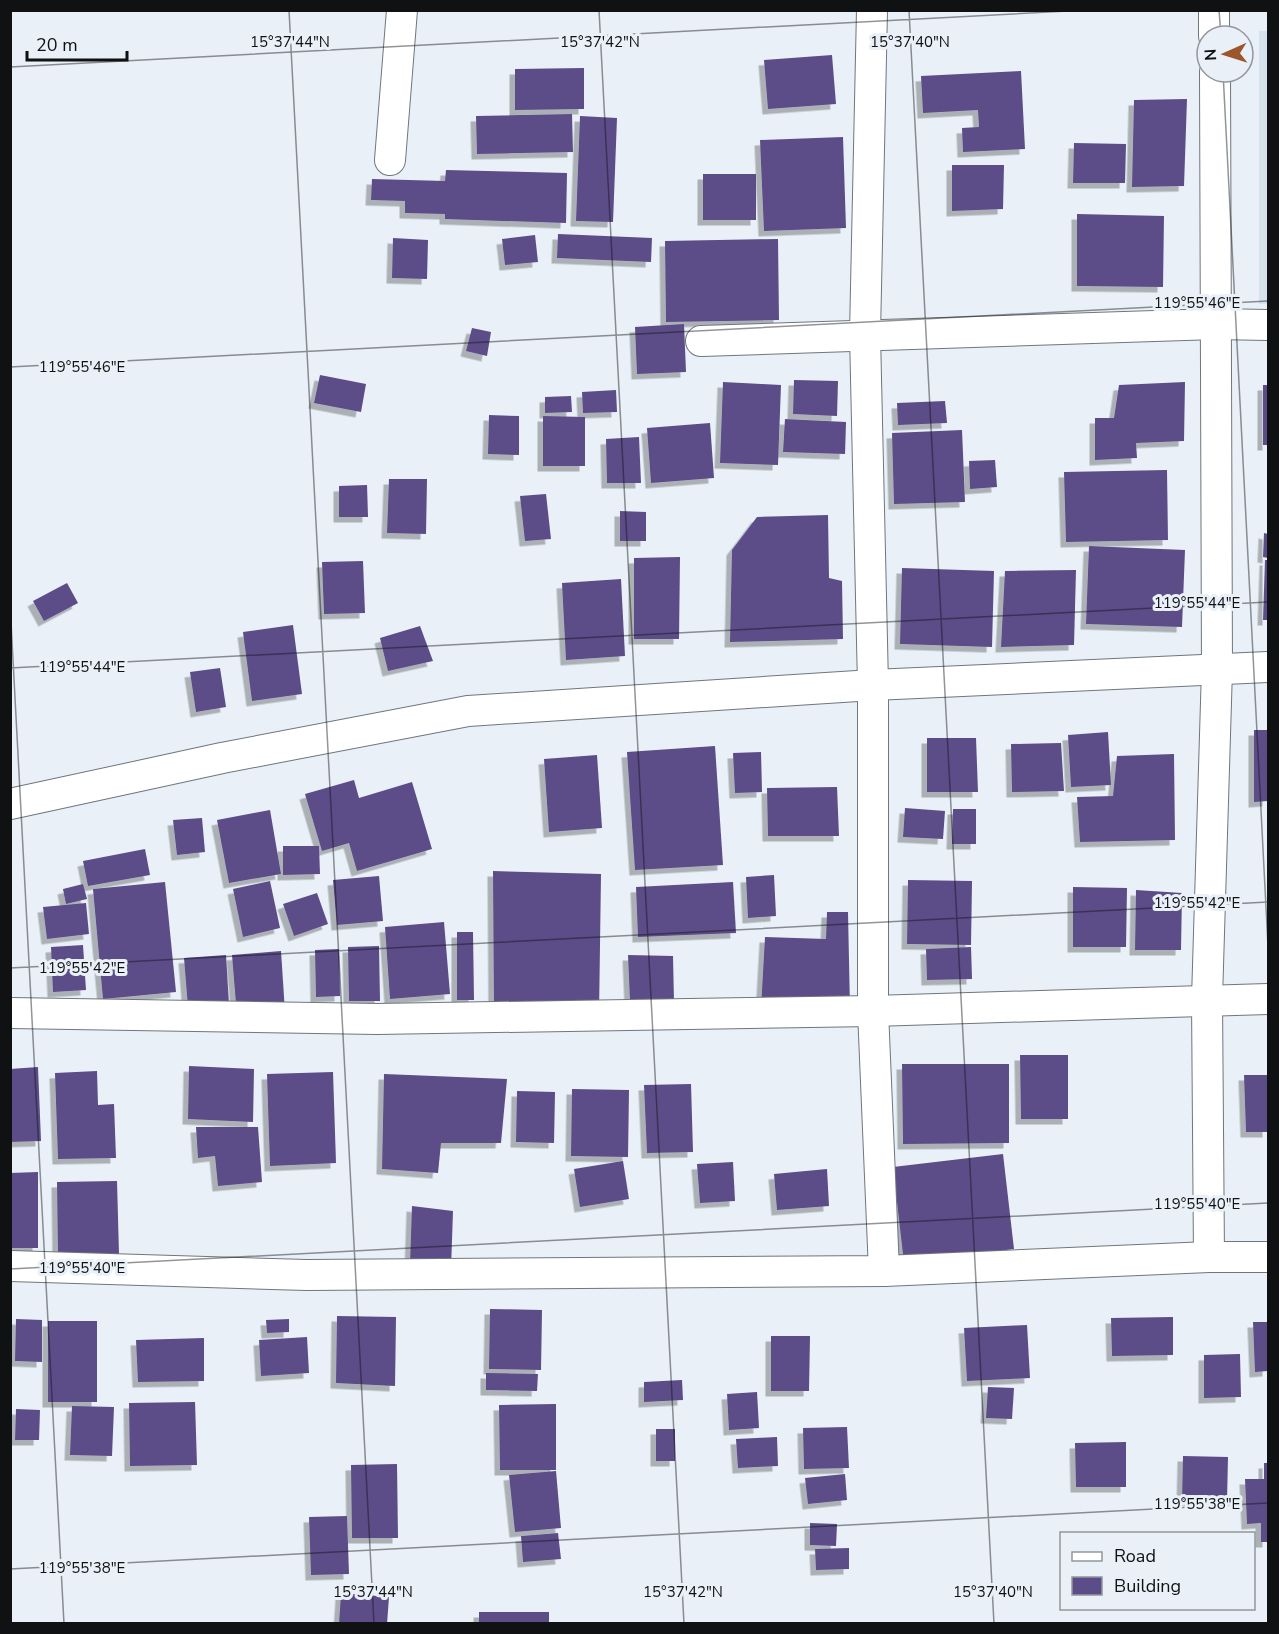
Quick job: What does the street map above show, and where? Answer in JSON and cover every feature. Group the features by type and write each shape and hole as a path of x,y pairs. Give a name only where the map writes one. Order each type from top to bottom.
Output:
{"street":[{"path":"390,160 402,10"},
{"path":"872,10 866,334 873,685 873,1011 884,1271"},
{"path":"1209,1257 1207,999 1217,669 1215,84"},
{"path":"701,341 1216,324 1269,325"},
{"path":"10,804 222,758 468,711 873,685 1269,667"},
{"path":"10,1012 377,1019 873,1011 1207,999 1269,999"},
{"path":"10,1266 307,1275 884,1271 1209,1257 1269,1257"}],"shaded area":[{"path":"1259,31 1268,31 1268,304 1259,304"}],"building":[{"path":"832,55 836,104 768,109 764,60"},
{"path":"584,68 584,109 515,110 515,69"},
{"path":"1021,71 1025,149 963,152 962,128 979,127 978,110 923,113 921,76"},
{"path":"1187,99 1184,186 1132,187 1134,100"},
{"path":"572,114 573,152 477,154 476,116"},
{"path":"580,116 617,118 613,222 576,221"},
{"path":"843,137 846,228 764,231 760,140"},
{"path":"1074,143 1126,144 1125,183 1073,183"},
{"path":"952,165 1004,165 1003,209 952,211"},
{"path":"446,170 567,173 566,223 445,219 445,214 405,213 405,201 371,200 372,179 445,181"},
{"path":"703,174 756,174 756,220 703,220"},
{"path":"1077,214 1164,216 1163,287 1077,286"},
{"path":"558,234 652,238 651,262 557,258"},
{"path":"535,235 538,262 505,265 502,239"},
{"path":"393,238 428,240 427,279 392,278"},
{"path":"778,239 779,320 666,322 665,241"},
{"path":"684,324 686,372 637,374 635,327"},
{"path":"472,328 491,332 487,356 466,351"},
{"path":"320,375 366,384 361,412 314,403"},
{"path":"794,380 838,381 837,416 793,414"},
{"path":"723,382 781,385 778,465 720,463"},
{"path":"1185,382 1184,441 1136,443 1137,458 1095,460 1095,418 1114,418 1119,385"},
{"path":"1263,385 1268,385 1268,445 1263,445"},
{"path":"616,390 617,412 583,413 582,392"},
{"path":"571,396 572,412 545,413 545,397"},
{"path":"945,401 947,423 898,425 897,403"},
{"path":"489,415 519,416 519,455 488,454"},
{"path":"543,416 585,417 585,466 543,466"},
{"path":"785,419 846,422 845,454 783,452"},
{"path":"710,423 714,478 651,483 647,428"},
{"path":"962,430 965,502 894,504 892,433"},
{"path":"639,437 641,483 607,483 606,439"},
{"path":"995,460 997,487 970,489 969,461"},
{"path":"1167,470 1168,540 1066,542 1064,472"},
{"path":"389,479 427,479 426,534 387,533"},
{"path":"367,485 368,517 339,517 339,486"},
{"path":"546,494 551,539 525,541 520,496"},
{"path":"620,511 646,512 646,541 620,541"},
{"path":"828,515 829,578 842,581 843,639 730,642 732,550 757,517"},
{"path":"1264,533 1268,534 1268,558 1263,557"},
{"path":"1089,546 1185,550 1182,627 1086,624"},
{"path":"680,557 679,639 634,639 634,558"},
{"path":"1265,560 1268,560 1268,620 1263,620"},
{"path":"363,561 365,613 324,614 322,562"},
{"path":"902,568 994,571 992,647 900,644"},
{"path":"1076,570 1074,645 1001,647 1005,571"},
{"path":"621,579 625,656 566,660 562,583"},
{"path":"67,583 78,603 44,621 33,601"},
{"path":"293,625 302,694 252,701 243,632"},
{"path":"420,626 433,661 388,671 380,638"},
{"path":"220,668 226,707 196,712 190,672"},
{"path":"1254,730 1268,730 1268,801 1254,802"},
{"path":"1108,732 1111,785 1071,787 1068,735"},
{"path":"927,738 976,738 978,792 927,792"},
{"path":"1061,743 1064,791 1012,792 1011,744"},
{"path":"715,746 723,865 635,870 627,752"},
{"path":"761,752 762,792 735,793 733,753"},
{"path":"1174,754 1175,840 1080,842 1077,797 1113,796 1117,756"},
{"path":"597,755 602,828 549,832 544,759"},
{"path":"354,780 359,798 412,782 432,849 357,871 349,843 322,851 305,794"},
{"path":"837,787 839,836 768,836 767,788"},
{"path":"905,808 945,811 943,839 903,837"},
{"path":"953,809 976,809 976,844 952,844"},
{"path":"270,810 281,874 229,883 217,820"},
{"path":"202,818 205,852 177,855 173,820"},
{"path":"283,846 319,846 320,874 283,875"},
{"path":"145,849 150,875 88,886 83,861"},
{"path":"493,871 601,874 599,1015 494,1013"},
{"path":"774,875 776,916 748,918 746,877"},
{"path":"379,876 383,921 337,925 333,880"},
{"path":"908,880 972,881 971,945 907,944"},
{"path":"270,881 280,928 243,937 233,889"},
{"path":"165,882 176,992 103,999 93,889"},
{"path":"733,882 736,933 638,937 636,887"},
{"path":"83,884 87,899 66,904 63,889"},
{"path":"1073,887 1127,888 1126,947 1073,947"},
{"path":"1136,890 1182,893 1181,950 1135,950"},
{"path":"317,893 328,924 294,936 283,904"},
{"path":"86,903 89,934 47,939 43,907"},
{"path":"827,912 848,912 850,1009 761,1008 765,937 826,939"},
{"path":"444,922 450,994 390,999 385,927"},
{"path":"457,932 473,932 474,1000 457,1000"},
{"path":"83,945 86,990 53,992 51,947"},
{"path":"379,946 380,1001 349,1001 348,947"},
{"path":"971,947 972,979 927,980 926,949"},
{"path":"339,949 340,996 316,997 315,950"},
{"path":"281,951 285,1012 237,1016 232,955"},
{"path":"226,955 229,1004 188,1007 184,958"},
{"path":"628,955 673,956 674,1002 630,1001"},
{"path":"1020,1055 1068,1055 1068,1119 1021,1119"},
{"path":"902,1064 1009,1064 1009,1143 903,1144"},
{"path":"189,1066 254,1069 253,1122 188,1119"},
{"path":"38,1067 41,1141 10,1142 10,1069"},
{"path":"97,1071 98,1105 114,1104 116,1158 58,1159 55,1073"},
{"path":"333,1072 336,1163 270,1166 267,1074"},
{"path":"384,1074 507,1079 501,1143 441,1143 438,1173 382,1169"},
{"path":"1244,1075 1268,1075 1268,1132 1246,1132"},
{"path":"691,1084 693,1152 647,1153 644,1085"},
{"path":"572,1089 629,1090 628,1157 571,1156"},
{"path":"517,1091 555,1092 554,1143 516,1142"},
{"path":"196,1127 258,1127 262,1182 218,1186 215,1156 198,1158"},
{"path":"1003,1154 1014,1249 904,1263 893,1167"},
{"path":"623,1161 629,1199 580,1207 574,1169"},
{"path":"733,1162 735,1201 700,1203 697,1164"},
{"path":"827,1169 829,1206 777,1210 774,1174"},
{"path":"38,1172 38,1248 10,1248 10,1173"},
{"path":"117,1181 119,1254 58,1255 57,1182"},
{"path":"412,1206 453,1211 451,1269 410,1264"},
{"path":"490,1309 542,1310 541,1370 489,1369"},
{"path":"337,1316 396,1317 395,1386 336,1383"},
{"path":"1173,1317 1173,1355 1112,1356 1111,1318"},
{"path":"16,1319 42,1320 42,1362 15,1361"},
{"path":"289,1319 289,1332 267,1333 266,1320"},
{"path":"48,1321 97,1321 97,1402 48,1402"},
{"path":"1253,1322 1268,1322 1268,1371 1255,1372"},
{"path":"1027,1325 1030,1378 967,1381 964,1328"},
{"path":"771,1336 810,1336 809,1391 771,1391"},
{"path":"307,1337 309,1373 261,1376 259,1340"},
{"path":"204,1338 204,1381 138,1382 136,1340"},
{"path":"1240,1354 1241,1397 1204,1398 1204,1355"},
{"path":"486,1373 538,1374 537,1391 486,1390"},
{"path":"682,1380 683,1400 644,1402 644,1382"},
{"path":"988,1387 1014,1388 1012,1419 986,1418"},
{"path":"757,1392 759,1428 729,1430 727,1394"},
{"path":"195,1402 197,1465 130,1466 129,1403"},
{"path":"556,1404 556,1470 500,1470 499,1405"},
{"path":"72,1406 114,1407 112,1456 70,1455"},
{"path":"16,1409 40,1410 39,1440 15,1440"},
{"path":"847,1427 849,1468 804,1469 803,1428"},
{"path":"656,1429 675,1429 675,1461 656,1461"},
{"path":"777,1437 778,1466 738,1468 736,1439"},
{"path":"1126,1442 1126,1487 1076,1487 1075,1443"},
{"path":"1183,1456 1228,1457 1227,1501 1182,1500"},
{"path":"1264,1463 1268,1463 1268,1542 1261,1542 1261,1523 1247,1524 1245,1479 1264,1479"},
{"path":"397,1464 398,1538 352,1538 351,1465"},
{"path":"556,1471 561,1528 515,1532 509,1475"},
{"path":"845,1474 847,1500 808,1504 805,1478"},
{"path":"347,1516 349,1574 311,1575 309,1517"},
{"path":"810,1523 837,1524 836,1546 810,1545"},
{"path":"558,1533 561,1559 523,1562 521,1536"},
{"path":"849,1548 849,1569 816,1570 815,1549"},
{"path":"341,1593 389,1597 387,1624 339,1624"},
{"path":"479,1612 549,1612 549,1624 479,1624"}]}
